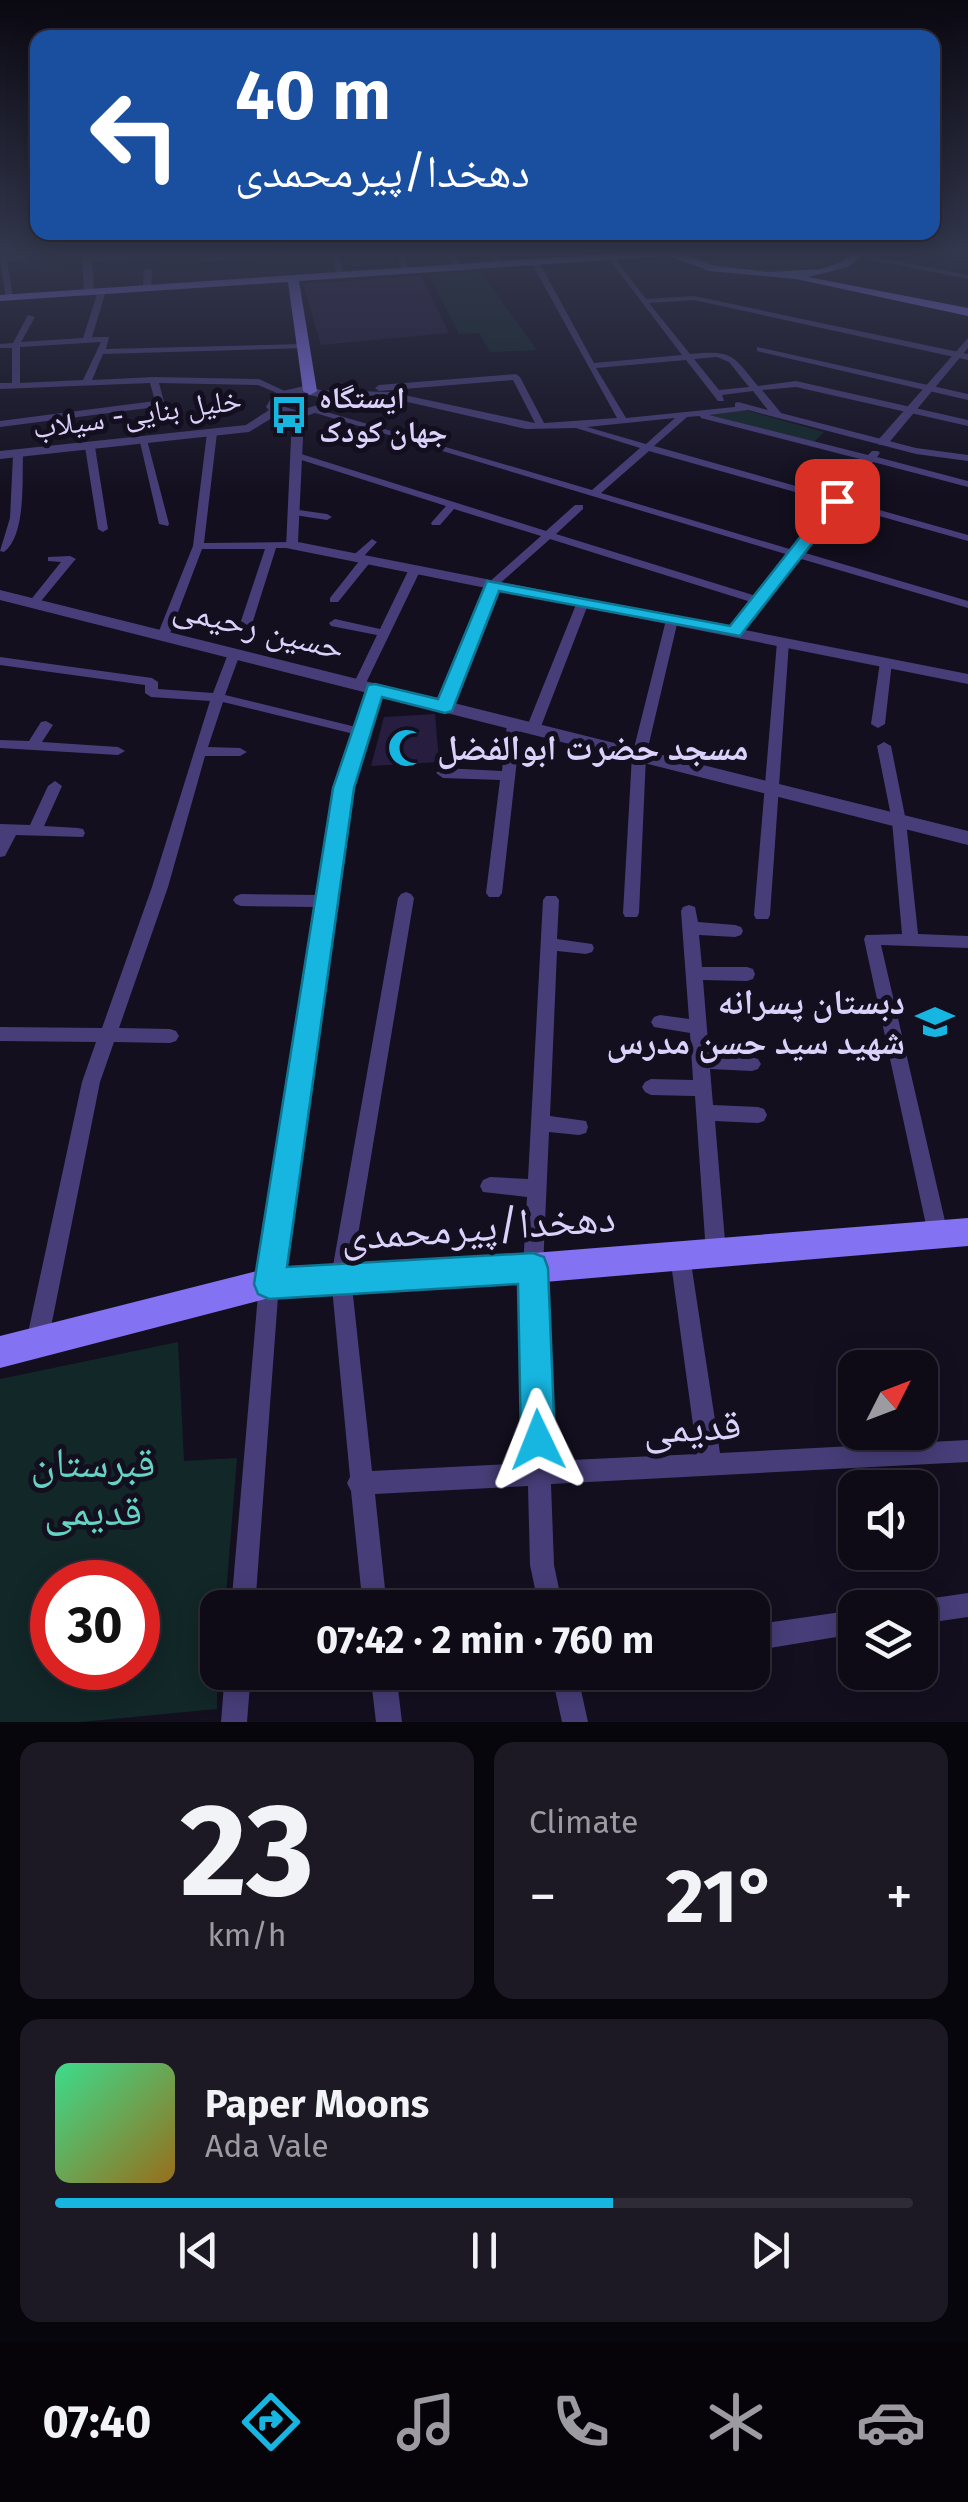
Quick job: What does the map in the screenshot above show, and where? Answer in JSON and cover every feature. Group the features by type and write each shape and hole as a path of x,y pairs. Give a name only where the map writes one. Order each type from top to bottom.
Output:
{"main road":[{"path":"296,333 308,393"},
{"name":"دهخدا/پیرمحمدی","path":"0,1352 269,1284 533,1268 953,1233"}],"street":[{"path":"16,385 16,344 22,333"},
{"path":"87,339 88,333"},
{"path":"162,351 166,333"},
{"path":"245,348 246,333"},
{"path":"574,333 623,420"},
{"path":"669,333 719,396 747,408 883,442 968,458"},
{"path":"857,333 962,356"},
{"path":"0,346 106,339 87,382"},
{"path":"734,632 910,409 962,356 968,342"},
{"path":"100,352 298,346"},
{"path":"760,349 968,397"},
{"path":"192,381 197,350"},
{"path":"592,366 725,357 778,416"},
{"path":"0,424 153,405 160,402 154,380 159,365"},
{"path":"0,368 17,366"},
{"path":"258,370 259,382"},
{"path":"379,388 516,377 541,426"},
{"path":"0,386 154,380 259,382 308,393 390,395 541,426 747,408"},
{"path":"596,492 692,413 719,396 755,387 796,384 968,423"},
{"path":"249,428 298,419 327,406 308,393 271,403 276,411 298,419"},
{"name":"خلیل بنایی- سیلاب","path":"0,455 249,428 276,411"},
{"path":"316,412 968,605"},
{"path":"692,413 966,486"},
{"path":"291,546 298,419"},
{"path":"571,426 968,538"},
{"path":"163,636 198,546 212,432"},
{"path":"142,440 164,524"},
{"path":"90,447 103,529"},
{"path":"4,549 15,518 18,455"},
{"path":"295,455 759,601"},
{"path":"436,523 452,504"},
{"path":"445,707 493,584 579,507"},
{"path":"292,512 327,516"},
{"path":"334,600 372,542"},
{"path":"198,546 291,546 968,679"},
{"path":"247,621 271,546"},
{"path":"33,604 70,559 52,559"},
{"path":"244,1590 269,1284 343,788 384,634 415,570"},
{"name":"حسین رحیمی","path":"0,595 968,838"},
{"path":"494,893 508,776 524,727 583,602"},
{"path":"632,913 639,756 672,620"},
{"path":"336,623 384,634"},
{"path":"762,915 783,642"},
{"path":"37,1342 91,1082 160,887 200,751 234,654"},
{"path":"0,661 70,678 152,682 151,693 218,697 361,732"},
{"path":"878,724 886,662"},
{"path":"34,746 46,725"},
{"path":"0,744 118,751"},
{"path":"884,746 899,821 912,940"},
{"path":"200,751 240,752"},
{"path":"443,773 508,776"},
{"path":"35,830 56,786"},
{"path":"0,852 12,810"},
{"path":"4,829 78,833"},
{"path":"373,1590 359,1483 342,1277 406,898"},
{"path":"242,900 326,901"},
{"path":"547,1590 542,1565 533,1268 551,900"},
{"path":"716,1252 690,919 734,931"},
{"path":"953,1233 872,939 968,942"},
{"path":"549,944 586,948"},
{"path":"694,973 747,974"},
{"path":"660,1022 698,1027"},
{"path":"0,1034 170,1036"},
{"path":"701,1061 752,1064"},
{"path":"651,1087 703,1088"},
{"path":"705,1113 758,1115"},
{"path":"540,1123 578,1127"},
{"path":"490,1186 537,1188"},
{"path":"680,1256 710,1465"},
{"name":"قدیمی","path":"359,1483 968,1451"},
{"path":"938,1609 968,1605"},
{"path":"770,1635 838,1625"},
{"path":"234,1722 237,1690"},
{"path":"385,1690 389,1722"},
{"path":"568,1690 574,1722"}],"green space":[{"path":"479,333 525,333 537,350 490,352"},
{"path":"741,409 824,432 814,442 709,415"},
{"name":"قبرستان قدیمى","path":"178,1342 184,1461 237,1458 226,1590 200,1590 200,1690 217,1690 217,1709 81,1722 0,1722 0,1379"}],"building":[{"path":"318,333 445,333 321,345"},
{"name":"مسجد حضرت ابوالفضل","path":"435,714 439,762 371,766 384,717"}],"place":[{"name":"ایستگاه جهان کودک","path":"289,415"},
{"name":"مسجد حضرت ابوالفضل","path":"407,748"},
{"name":"دبستان پسرانه شهید سید حسن مدرس","path":"935,1022"}],"route":[{"path":"538,1440 533,1268 269,1284 343,788 375,690 445,707 493,584 734,632 837,501"}]}
